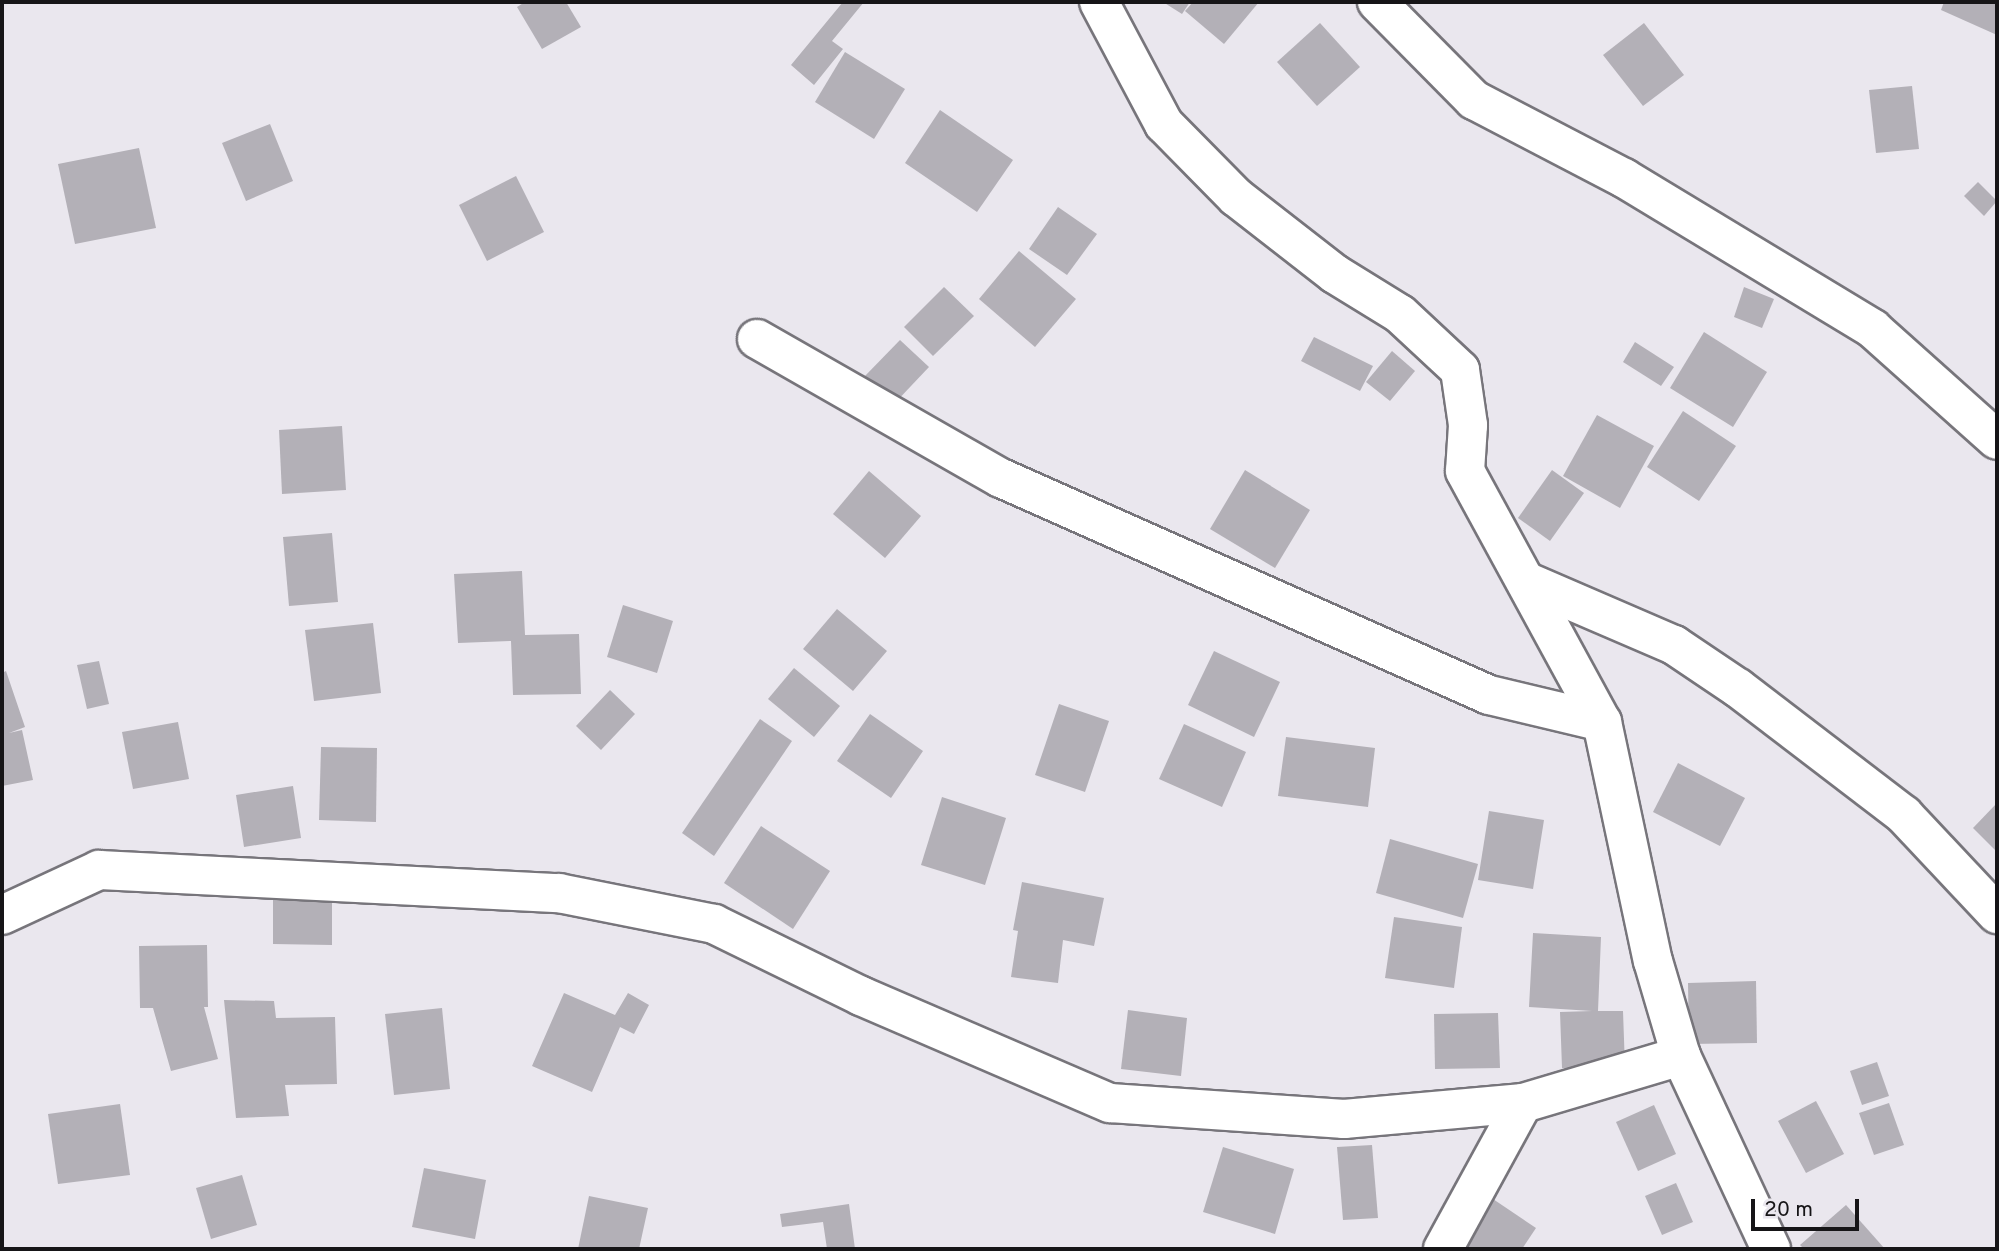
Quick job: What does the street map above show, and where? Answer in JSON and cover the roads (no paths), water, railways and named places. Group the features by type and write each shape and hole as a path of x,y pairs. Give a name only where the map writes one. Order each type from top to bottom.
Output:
{"street":[{"path":"1098,2 1100,12 1164,124 1236,197 1335,274 1401,314 1460,370 1468,425 1465,471 1530,583 1602,722 1653,961 1681,1056 1771,1249"},
{"path":"1377,2 1474,100 1624,178 1873,329 1997,440"},
{"path":"757,340 1001,478 1489,695 1602,722"},
{"path":"1530,583 1674,645 1738,688 1904,815 1997,914"},
{"path":"2,915 99,870 559,893 714,924 861,996 1110,1103 1344,1119 1523,1102 1681,1056"},
{"path":"1443,1249 1523,1102"}]}
